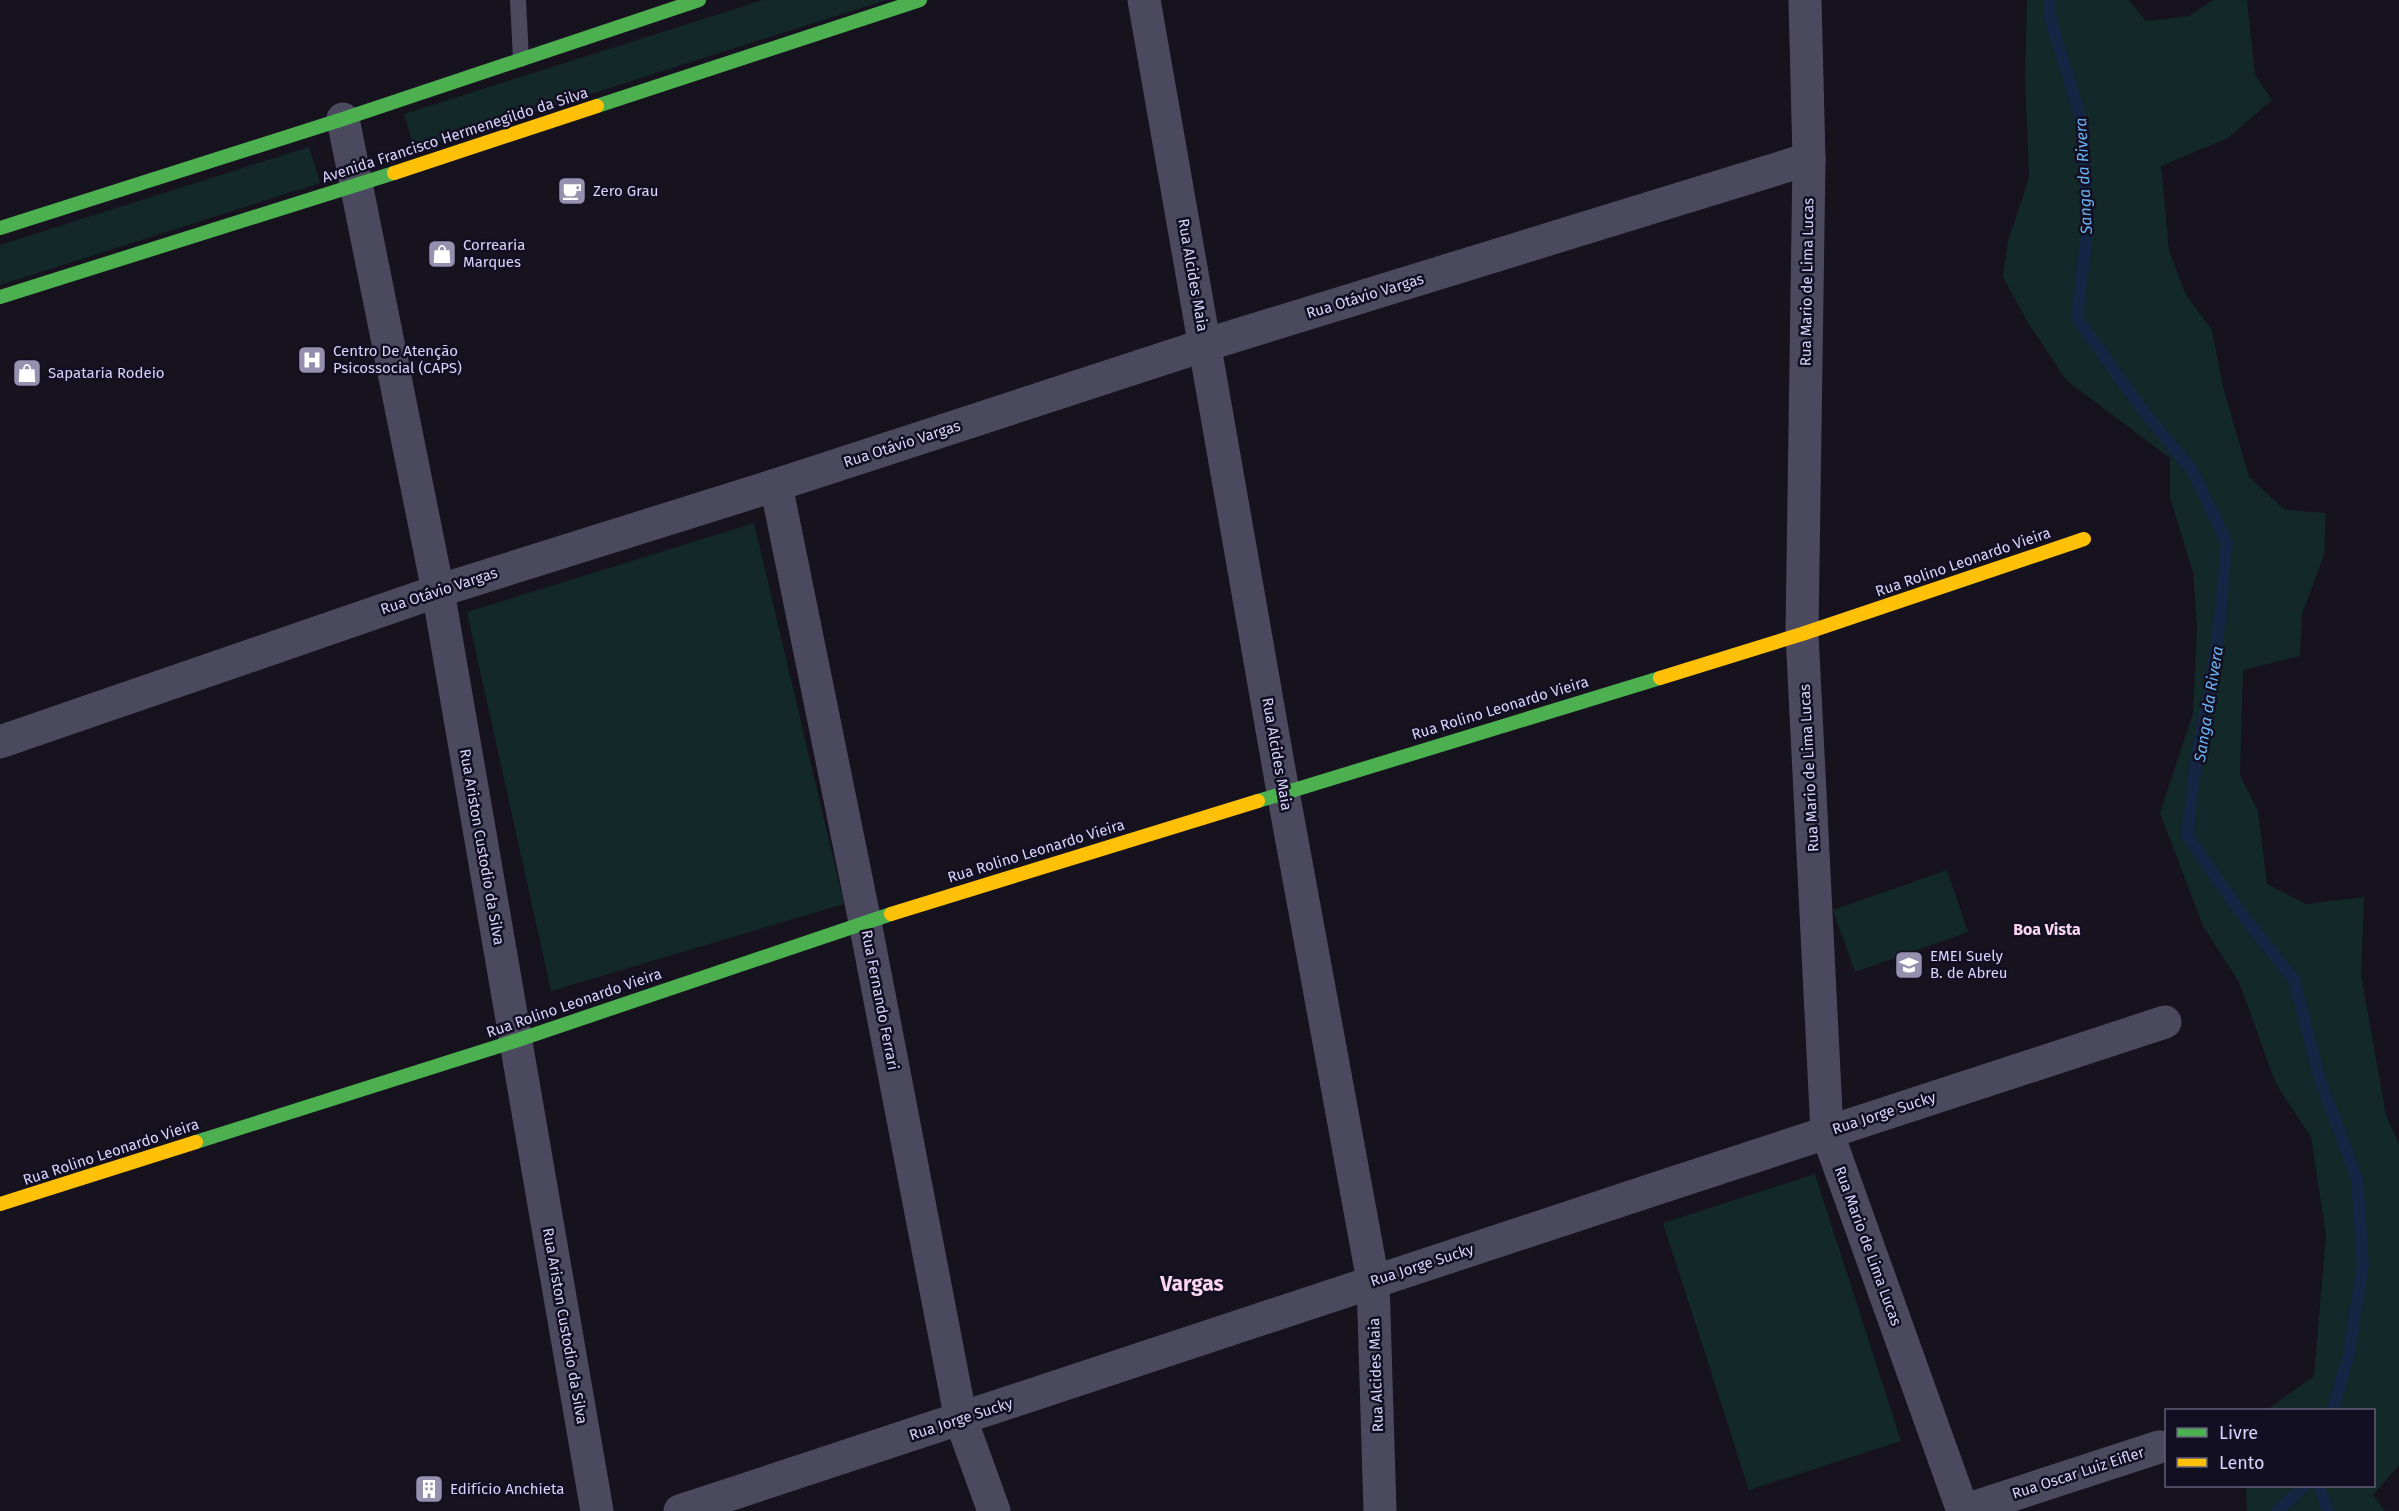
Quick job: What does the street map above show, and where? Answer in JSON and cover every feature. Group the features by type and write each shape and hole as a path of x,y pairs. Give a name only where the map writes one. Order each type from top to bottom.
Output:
{"street":[{"path":"0,228 343,119 699,0"},
{"name":"Avenida Francisco Hermenegildo da Silva","path":"0,297 356,185 920,0"},
{"name":"Rua Alcides Maia","path":"1144,0 1283,792 1372,1281 1380,1511"},
{"name":"Rua Mario de Lima Lucas","path":"1805,0 1809,159 1802,634 1827,1132 1963,1511"},
{"path":"838,8 843,25"},
{"name":"Rua Ariston Custodio da Silva","path":"343,119 438,591 597,1511"},
{"name":"Rua Otávio Vargas","path":"0,742 438,591 776,485 1205,345 1809,159"},
{"name":"Rua Fernando Ferrari","path":"776,485 865,922 961,1420 994,1511"},
{"name":"Rua Rolino Leonardo Vieira","path":"0,1204 515,1041 865,922 1802,634 2084,539"},
{"name":"Rua Jorge Sucky","path":"680,1511 961,1420 1372,1281 2165,1023"},
{"name":"Rua Oscar Luiz Eifler","path":"1963,1511 2159,1447"}],"lane":[{"path":"518,0 521,59"}],"green space":[{"path":"763,0 886,0 415,150 404,114"},
{"path":"2027,0 2129,0 2146,21 2189,16 2213,0 2247,0 2255,75 2272,100 2228,138 2161,166 2169,251 2186,295 2212,330 2223,387 2249,477 2285,510 2326,513 2324,555 2302,614 2300,656 2243,670 2240,775 2258,811 2267,884 2306,904 2364,897 2361,975 2386,1115 2399,1144 2399,1465 2373,1495 2385,1511 2247,1511 2246,1487 2375,1487 2375,1409 2264,1409 2271,1407 2314,1376 2326,1235 2311,1137 2276,1084 2239,982 2203,926 2160,813 2193,714 2197,626 2193,572 2170,497 2170,458 2066,380 2027,321 2003,277 2008,241 2029,178 2025,78"},
{"path":"309,147 320,183 0,285 0,245"},
{"path":"754,523 844,904 551,991 467,612"},
{"path":"1947,870 1968,932 1855,972 1833,910"},
{"path":"1815,1174 1901,1441 1749,1490 1663,1223"}],"waterway":[{"name":"Sanga da Rivera","path":"2050,0 2050,17 2082,122 2088,226 2077,318 2141,408 2192,470 2227,543 2217,646 2197,756 2187,835 2238,909 2294,980 2320,1079 2357,1179 2363,1264 2349,1354 2333,1409"},
{"name":"Sanga da Rivera","path":"2278,1511 2303,1487"},
{"name":"Sanga da Rivera","path":"2319,1487 2328,1511"}],"traffic: fast":[{"path":"0,228 343,119 699,0"},
{"path":"597,106 920,0"},
{"path":"0,297 394,173"},
{"path":"1258,801 1660,678"},
{"path":"196,1142 515,1041 891,914"}],"traffic: slow":[{"path":"394,173 597,106"},
{"path":"1660,678 1802,634 2084,539"},
{"path":"891,914 1258,801"},
{"path":"0,1204 196,1142"}],"place":[{"name":"Zero Grau","path":"572,191"},
{"name":"Correaria Marques","path":"442,254"},
{"name":"Centro De Atenção Psicossocial (CAPS)","path":"312,360"},
{"name":"Sapataria Rodeio","path":"27,373"},
{"name":"EMEI Suely B. de Abreu","path":"1909,965"},
{"name":"Edifício Anchieta","path":"429,1489"}],"district":[{"name":"Boa Vista","path":"2047,929"},
{"name":"Vargas","path":"1192,1284"}]}
